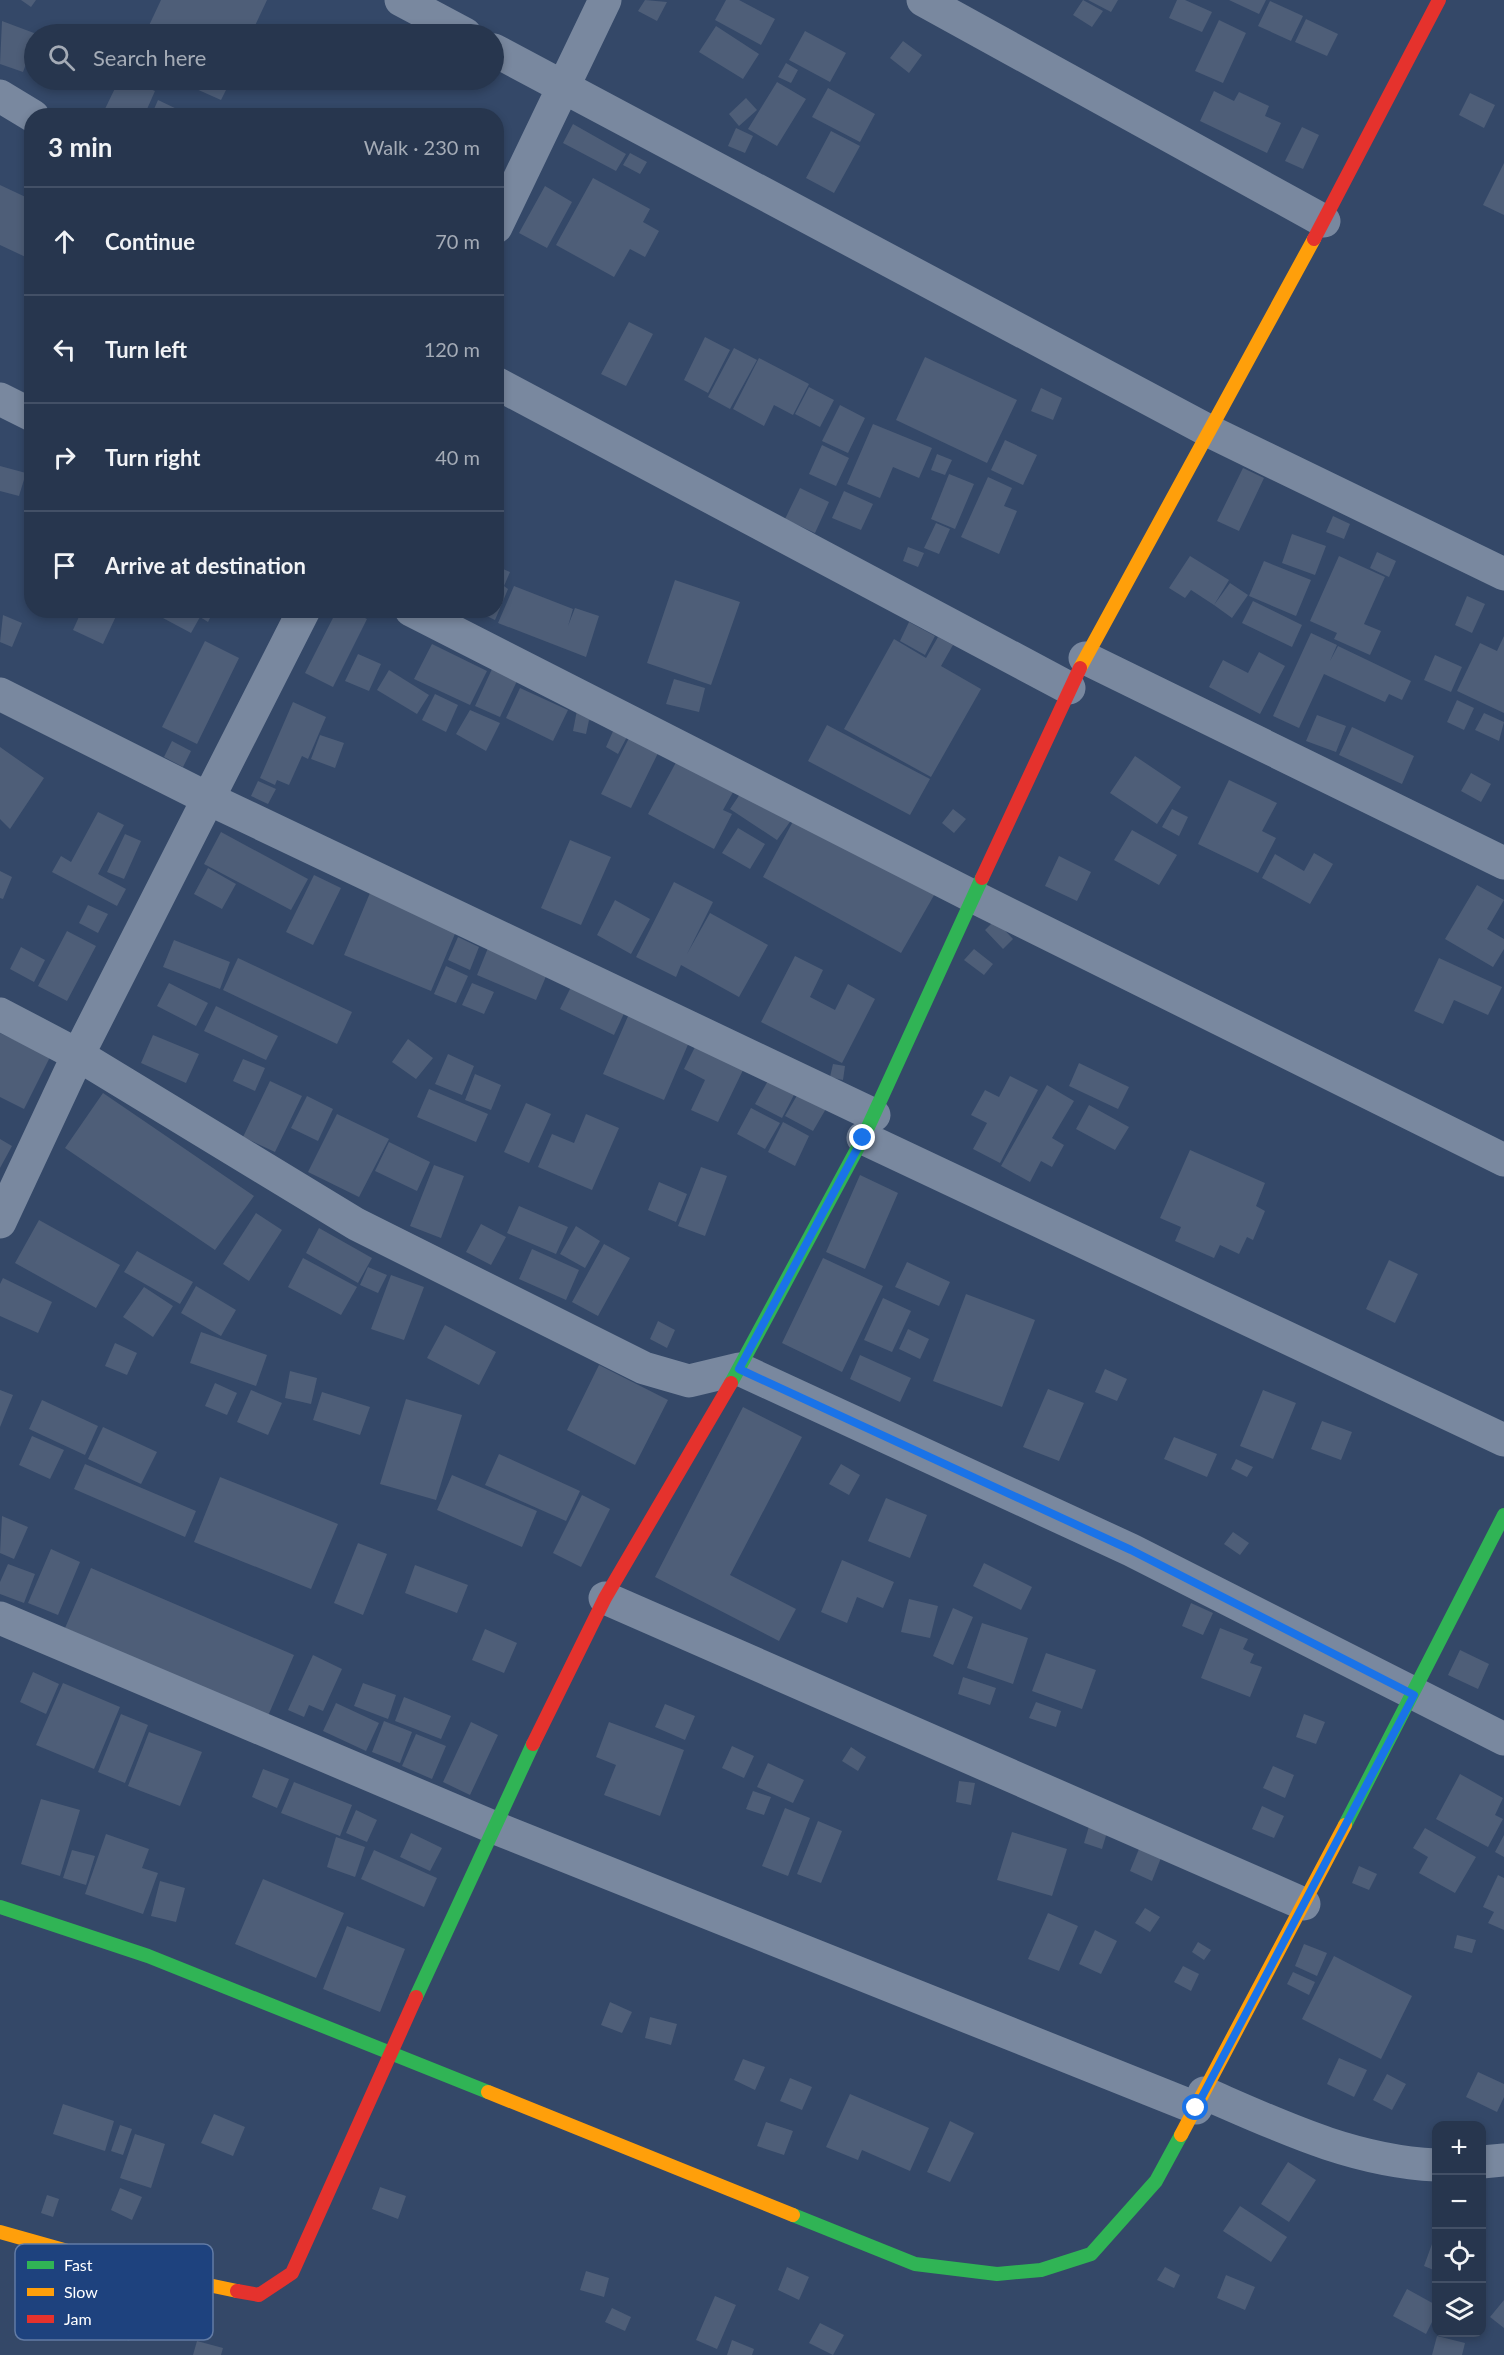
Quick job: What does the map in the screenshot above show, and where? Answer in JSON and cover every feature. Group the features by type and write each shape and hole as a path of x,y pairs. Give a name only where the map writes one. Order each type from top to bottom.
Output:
{"street":[{"path":"401,0 446,24"},
{"path":"504,210 605,0"},
{"path":"923,0 1323,221"},
{"path":"213,2287 259,2295 292,2274 389,2054 494,1827 605,1598 739,1369 869,1126 972,896 1069,688 1323,221 1439,0"},
{"path":"504,55 1209,431 1504,574"},
{"path":"0,96 24,111"},
{"path":"504,387 1069,688"},
{"path":"0,399 24,411"},
{"path":"0,1222 78,1055 300,618"},
{"path":"427,618 972,896 1504,1160"},
{"path":"1085,658 1504,863"},
{"path":"0,694 1504,1440"},
{"path":"0,1014 78,1055 356,1224 644,1368 689,1381 739,1369 1131,1550 1504,1739"},
{"path":"0,1907 148,1956 915,2264 998,2274 1041,2270 1091,2254 1156,2181 1414,1695 1504,1515"},
{"path":"605,1598 1304,1904"},
{"path":"0,1618 494,1827 1200,2100 1312,2140 1400,2164 1432,2165"},
{"path":"1486,2162 1504,2160"},
{"path":"0,2232 43,2244"}],"building":[{"path":"21,0 36,0 31,7"},
{"path":"161,0 267,0 256,24 150,24"},
{"path":"645,0 667,2 657,21 638,11"},
{"path":"726,0 739,0 775,19 761,45 715,20"},
{"path":"1083,0 1103,11 1092,27 1073,15"},
{"path":"1088,0 1118,0 1111,12"},
{"path":"1177,0 1185,0 1212,12 1202,32 1169,18"},
{"path":"1229,0 1266,0 1259,14"},
{"path":"1270,1 1303,16 1291,41 1258,26"},
{"path":"1306,19 1338,34 1327,56 1295,42"},
{"path":"1219,20 1246,33 1223,83 1195,71"},
{"path":"2,21 24,29 24,69 23,72 0,64"},
{"path":"716,26 759,54 743,79 699,52"},
{"path":"805,31 846,53 830,82 789,60"},
{"path":"903,41 922,55 909,73 890,58"},
{"path":"786,63 798,70 791,83 778,77"},
{"path":"777,82 806,99 777,146 748,129"},
{"path":"828,88 875,114 860,142 812,117"},
{"path":"114,90 155,91 148,108 105,108"},
{"path":"198,90 226,90 221,100"},
{"path":"1214,91 1234,101 1239,92 1269,106 1265,116 1281,123 1267,153 1200,121"},
{"path":"1470,93 1495,105 1484,128 1459,115"},
{"path":"746,98 757,110 739,126 729,114"},
{"path":"158,100 175,108 154,108"},
{"path":"573,124 626,154 616,171 563,143"},
{"path":"1302,127 1319,135 1303,169 1285,161"},
{"path":"736,128 753,136 745,153 728,146"},
{"path":"831,131 860,146 834,193 806,178"},
{"path":"630,153 647,162 640,174 623,165"},
{"path":"1504,163 1504,215 1483,205"},
{"path":"593,178 650,209 643,222 659,231 645,257 630,249 614,277 556,245"},
{"path":"0,185 24,196 24,256 0,245"},
{"path":"545,186 572,202 547,248 519,233"},
{"path":"629,322 653,334 626,386 601,374"},
{"path":"705,337 730,350 708,393 684,380"},
{"path":"734,348 757,360 730,409 708,397"},
{"path":"925,357 1017,400 987,463 896,420"},
{"path":"759,358 809,384 793,415 774,405 764,426 733,409"},
{"path":"809,387 834,400 820,427 795,414"},
{"path":"1041,388 1062,398 1053,420 1031,411"},
{"path":"840,405 865,418 848,453 822,441"},
{"path":"873,424 932,448 919,478 893,467 880,498 847,484"},
{"path":"1005,440 1037,455 1023,485 991,470"},
{"path":"822,445 849,458 836,486 809,474"},
{"path":"937,454 952,460 945,475 931,470"},
{"path":"0,466 24,472 19,496 0,491"},
{"path":"1243,468 1264,478 1239,531 1217,521"},
{"path":"949,474 974,484 955,529 931,519"},
{"path":"988,477 1012,488 1004,506 1017,511 999,554 961,537"},
{"path":"800,488 829,502 815,533 785,519"},
{"path":"844,491 873,504 861,530 832,518"},
{"path":"1333,516 1350,524 1344,539 1326,532"},
{"path":"936,523 950,529 939,554 924,548"},
{"path":"1292,534 1326,546 1315,575 1282,563"},
{"path":"908,547 924,553 918,567 903,561"},
{"path":"1377,552 1396,561 1389,577 1370,568"},
{"path":"1190,556 1229,580 1214,605 1191,590 1185,598 1169,588"},
{"path":"1339,556 1385,577 1364,624 1381,631 1370,655 1334,639 1337,633 1310,621"},
{"path":"1264,561 1311,580 1296,616 1249,596"},
{"path":"504,569 510,572 504,586"},
{"path":"675,580 740,602 711,685 647,663"},
{"path":"1230,583 1248,595 1232,618 1214,605"},
{"path":"504,586 508,589 504,599"},
{"path":"514,586 573,609 568,626 575,608 599,616 586,657 498,623 500,618 504,618 504,609"},
{"path":"1467,596 1485,604 1472,633 1455,625"},
{"path":"1253,601 1302,625 1292,647 1242,623"},
{"path":"3,615 22,623 12,647 0,642"},
{"path":"78,618 115,618 103,644 73,630"},
{"path":"163,618 199,618 191,633"},
{"path":"333,618 367,619 333,687 305,673"},
{"path":"909,622 935,636 925,655 900,641"},
{"path":"1311,633 1337,645 1330,661 1338,646 1411,681 1402,700 1389,694 1385,702 1324,674 1299,728 1273,716"},
{"path":"1504,636 1504,713 1457,691 1480,643 1497,651"},
{"path":"938,637 953,645 941,666 981,689 931,777 844,729 894,639 926,658"},
{"path":"205,641 239,658 197,744 162,727"},
{"path":"432,644 487,671 470,705 414,679"},
{"path":"1259,652 1285,666 1260,714 1209,687 1223,660 1248,673"},
{"path":"358,654 381,664 369,691 345,681"},
{"path":"1435,655 1462,667 1451,692 1424,680"},
{"path":"492,669 517,681 500,717 475,706"},
{"path":"389,670 429,695 417,714 377,690"},
{"path":"674,679 705,688 699,712 666,704"},
{"path":"520,688 568,710 553,741 506,718"},
{"path":"435,694 458,705 446,732 422,720"},
{"path":"1457,700 1474,708 1464,730 1447,722"},
{"path":"293,702 326,717 308,759 302,756 289,785 277,780 275,785 260,778"},
{"path":"470,710 500,723 486,751 456,734"},
{"path":"577,710 598,722 589,720 586,734 573,731"},
{"path":"1484,713 1504,722 1499,741 1475,730"},
{"path":"1317,715 1346,726 1336,752 1306,741"},
{"path":"827,725 930,779 910,815 808,761"},
{"path":"1352,727 1414,756 1402,784 1339,755"},
{"path":"614,729 628,735 618,754 606,747"},
{"path":"631,734 660,749 631,808 601,794"},
{"path":"320,735 344,743 335,768 311,759"},
{"path":"172,741 191,751 183,767 164,757"},
{"path":"0,747 44,778 10,829 0,819"},
{"path":"680,755 737,785 723,810 732,814 714,849 648,814"},
{"path":"1135,756 1181,787 1157,824 1110,793"},
{"path":"1471,773 1491,784 1481,802 1461,791"},
{"path":"1229,780 1277,803 1262,831 1276,838 1258,873 1198,844"},
{"path":"258,781 276,789 268,804 251,796"},
{"path":"744,788 792,819 777,840 730,809"},
{"path":"953,809 966,819 954,833 942,823"},
{"path":"1172,809 1188,817 1179,836 1162,827"},
{"path":"98,812 124,825 98,874 126,889 117,906 52,872 61,856 71,862"},
{"path":"797,814 937,890 901,953 763,877"},
{"path":"738,828 765,844 750,869 722,853"},
{"path":"1132,830 1177,855 1159,885 1114,860"},
{"path":"221,832 308,879 291,910 204,864"},
{"path":"125,834 141,841 124,879 107,872"},
{"path":"570,840 611,857 581,925 541,908"},
{"path":"1314,853 1333,864 1310,904 1262,878 1275,854 1304,871"},
{"path":"1059,856 1091,872 1077,901 1045,886"},
{"path":"208,868 236,884 222,909 194,894"},
{"path":"0,871 12,877 3,899 0,898"},
{"path":"314,875 341,888 313,945 286,932"},
{"path":"674,882 713,902 687,954 710,913 768,945 739,997 681,965 676,977 636,957"},
{"path":"1477,885 1504,900 1487,929 1504,939 1504,949 1493,967 1445,939"},
{"path":"370,893 457,929 431,991 344,955"},
{"path":"615,900 650,919 631,954 597,935"},
{"path":"88,905 108,914 98,933 79,923"},
{"path":"995,920 1013,939 1003,949 985,930"},
{"path":"67,931 96,946 67,1001 38,986"},
{"path":"458,937 479,947 470,970 448,960"},
{"path":"174,940 230,962 220,989 163,967"},
{"path":"21,947 45,960 34,982 10,969"},
{"path":"488,948 547,974 536,1000 477,975"},
{"path":"974,949 993,964 984,975 964,960"},
{"path":"795,956 823,970 810,997 835,1010 848,984 875,999 842,1063 761,1022"},
{"path":"238,958 352,1012 337,1044 223,990"},
{"path":"1439,958 1502,987 1488,1015 1454,1000 1443,1024 1414,1011"},
{"path":"446,966 468,976 456,1003 434,994"},
{"path":"574,981 627,1007 614,1035 560,1009"},
{"path":"169,983 208,1003 196,1026 157,1006"},
{"path":"472,983 494,992 484,1014 462,1005"},
{"path":"216,1006 278,1036 266,1060 204,1031"},
{"path":"632,1007 693,1033 664,1100 603,1074"},
{"path":"0,1033 50,1057 24,1109 0,1097"},
{"path":"153,1035 199,1054 186,1083 141,1063"},
{"path":"408,1039 433,1058 416,1079 392,1062"},
{"path":"697,1043 745,1066 718,1122 691,1110 705,1080 684,1069"},
{"path":"448,1054 474,1066 462,1095 435,1084"},
{"path":"243,1059 265,1068 255,1091 233,1081"},
{"path":"1079,1063 1129,1087 1118,1109 1069,1086"},
{"path":"833,1064 845,1066 843,1080 830,1077"},
{"path":"475,1074 501,1085 491,1110 465,1100"},
{"path":"1010,1076 1038,1090 1000,1163 973,1149 987,1123 971,1115 985,1090 999,1097"},
{"path":"770,1077 796,1091 782,1118 755,1104"},
{"path":"270,1081 302,1096 275,1152 243,1137"},
{"path":"1047,1085 1074,1101 1052,1138 1064,1145 1052,1167 1041,1161 1030,1182 1001,1166"},
{"path":"429,1089 488,1114 476,1142 417,1117"},
{"path":"799,1092 827,1107 813,1131 785,1116"},
{"path":"103,1093 254,1196 215,1250 65,1148"},
{"path":"307,1096 333,1109 318,1141 291,1128"},
{"path":"526,1103 551,1114 529,1163 504,1152"},
{"path":"1089,1105 1129,1127 1115,1150 1076,1129"},
{"path":"751,1108 780,1123 765,1149 737,1134"},
{"path":"337,1114 389,1139 359,1197 308,1172"},
{"path":"586,1114 619,1128 592,1190 538,1167 552,1134 574,1143"},
{"path":"783,1122 809,1136 795,1166 768,1152"},
{"path":"0,1139 12,1146 0,1168"},
{"path":"389,1142 430,1162 417,1191 375,1171"},
{"path":"1190,1150 1265,1183 1256,1206 1265,1211 1253,1240 1247,1237 1239,1254 1220,1245 1214,1258 1175,1241 1181,1227 1160,1218"},
{"path":"434,1165 464,1176 441,1238 410,1226"},
{"path":"701,1167 727,1176 705,1236 678,1226"},
{"path":"860,1175 898,1193 865,1269 826,1252"},
{"path":"659,1182 687,1194 676,1222 648,1210"},
{"path":"519,1206 568,1227 556,1254 507,1233"},
{"path":"256,1213 282,1230 249,1281 223,1264"},
{"path":"39,1220 120,1265 96,1308 15,1263"},
{"path":"481,1224 506,1237 491,1265 466,1252"},
{"path":"576,1226 600,1241 585,1268 560,1254"},
{"path":"319,1228 372,1258 358,1283 306,1253"},
{"path":"604,1244 630,1258 598,1316 572,1302"},
{"path":"532,1249 579,1270 566,1300 519,1279"},
{"path":"137,1251 193,1282 180,1304 124,1272"},
{"path":"303,1258 357,1287 341,1315 288,1287"},
{"path":"823,1258 883,1286 842,1372 782,1343"},
{"path":"1389,1260 1418,1274 1395,1323 1366,1309"},
{"path":"907,1262 950,1282 939,1306 895,1287"},
{"path":"368,1267 387,1275 378,1293 360,1285"},
{"path":"391,1275 424,1287 404,1340 371,1329"},
{"path":"3,1278 52,1302 38,1333 0,1316 0,1284"},
{"path":"196,1286 236,1310 221,1336 181,1313"},
{"path":"144,1287 173,1306 153,1337 123,1317"},
{"path":"966,1294 1035,1320 1002,1407 933,1381"},
{"path":"883,1298 911,1311 892,1352 864,1340"},
{"path":"658,1321 675,1330 667,1348 650,1339"},
{"path":"445,1325 496,1352 479,1385 427,1358"},
{"path":"908,1329 929,1339 920,1359 899,1349"},
{"path":"201,1332 267,1355 256,1386 190,1363"},
{"path":"115,1343 137,1353 127,1375 105,1366"},
{"path":"860,1355 911,1378 900,1402 850,1379"},
{"path":"599,1365 668,1400 635,1465 567,1430"},
{"path":"1105,1369 1127,1379 1117,1401 1095,1392"},
{"path":"290,1371 317,1378 311,1404 285,1398"},
{"path":"215,1383 237,1393 227,1415 205,1406"},
{"path":"1048,1389 1084,1403 1059,1461 1023,1447"},
{"path":"0,1390 13,1395 0,1427"},
{"path":"251,1390 282,1403 268,1435 237,1422"},
{"path":"1263,1390 1296,1403 1273,1459 1240,1446"},
{"path":"322,1392 370,1407 360,1435 313,1420"},
{"path":"406,1399 462,1415 436,1500 380,1484"},
{"path":"42,1400 98,1426 85,1455 29,1429"},
{"path":"743,1407 802,1437 730,1575 796,1609 779,1641 655,1577"},
{"path":"1322,1421 1352,1432 1341,1460 1311,1449"},
{"path":"103,1427 157,1452 141,1484 88,1459"},
{"path":"32,1436 64,1450 50,1479 19,1465"},
{"path":"1174,1437 1217,1454 1207,1477 1164,1459"},
{"path":"499,1454 580,1491 566,1521 485,1485"},
{"path":"1236,1459 1253,1467 1247,1477 1231,1469"},
{"path":"85,1464 196,1511 185,1537 74,1489"},
{"path":"841,1464 860,1475 849,1495 829,1484"},
{"path":"452,1475 537,1511 522,1547 437,1510"},
{"path":"220,1477 338,1524 311,1589 194,1542"},
{"path":"582,1495 610,1509 581,1567 553,1553"},
{"path":"886,1498 927,1515 910,1558 868,1541"},
{"path":"2,1516 28,1527 14,1559 0,1553"},
{"path":"1233,1532 1249,1543 1240,1555 1224,1544"},
{"path":"358,1543 387,1554 363,1615 334,1603"},
{"path":"51,1549 80,1562 58,1615 28,1603"},
{"path":"842,1560 894,1582 883,1608 857,1597 847,1623 821,1612"},
{"path":"984,1563 1032,1587 1021,1610 973,1586"},
{"path":"8,1564 35,1574 24,1603 0,1594 0,1582"},
{"path":"415,1565 468,1585 457,1613 405,1593"},
{"path":"91,1568 294,1655 268,1716 65,1628"},
{"path":"909,1599 938,1606 930,1638 901,1632"},
{"path":"1191,1603 1213,1613 1203,1635 1182,1626"},
{"path":"953,1608 973,1617 953,1665 933,1656"},
{"path":"982,1623 1028,1638 1013,1684 967,1668"},
{"path":"1220,1628 1248,1639 1243,1649 1254,1654 1250,1663 1262,1667 1250,1697 1201,1678"},
{"path":"485,1629 517,1643 504,1673 472,1660"},
{"path":"1460,1650 1489,1664 1478,1689 1448,1675"},
{"path":"1046,1653 1096,1670 1082,1709 1032,1691"},
{"path":"313,1655 342,1669 323,1711 309,1705 304,1717 288,1710"},
{"path":"33,1672 59,1684 46,1714 20,1702"},
{"path":"963,1677 996,1688 990,1705 958,1694"},
{"path":"63,1683 120,1707 94,1769 36,1745"},
{"path":"363,1683 396,1695 388,1719 354,1706"},
{"path":"404,1697 451,1716 441,1739 395,1721"},
{"path":"1036,1702 1061,1711 1056,1727 1029,1718"},
{"path":"336,1703 379,1723 366,1751 323,1731"},
{"path":"665,1704 695,1716 685,1740 655,1727"},
{"path":"121,1714 148,1725 125,1783 98,1772"},
{"path":"1304,1714 1325,1722 1316,1744 1296,1737"},
{"path":"384,1721 412,1732 400,1763 372,1752"},
{"path":"471,1722 498,1735 470,1795 443,1782"},
{"path":"609,1722 684,1750 660,1816 604,1795 616,1765 596,1757"},
{"path":"149,1732 202,1752 180,1806 128,1786"},
{"path":"416,1734 446,1746 432,1779 402,1766"},
{"path":"732,1746 754,1756 744,1778 722,1768"},
{"path":"851,1747 866,1757 858,1771 842,1761"},
{"path":"768,1763 804,1780 793,1803 757,1787"},
{"path":"1273,1766 1294,1775 1285,1798 1263,1788"},
{"path":"263,1769 289,1779 277,1808 252,1797"},
{"path":"1460,1774 1503,1798 1495,1815 1503,1819 1488,1847 1436,1819"},
{"path":"959,1781 975,1783 971,1805 956,1802"},
{"path":"294,1782 352,1805 340,1836 281,1813"},
{"path":"753,1791 771,1797 764,1815 746,1809"},
{"path":"41,1799 80,1810 60,1876 21,1864"},
{"path":"1262,1806 1284,1816 1274,1838 1252,1829"},
{"path":"785,1808 810,1818 788,1876 762,1866"},
{"path":"356,1810 377,1820 367,1842 346,1833"},
{"path":"818,1821 842,1831 821,1883 797,1874"},
{"path":"1090,1823 1108,1829 1102,1849 1084,1843"},
{"path":"1425,1828 1476,1857 1455,1893 1419,1873 1428,1857 1413,1848"},
{"path":"1012,1832 1067,1849 1052,1896 997,1880"},
{"path":"411,1833 442,1848 430,1871 400,1857"},
{"path":"106,1834 149,1849 142,1868 158,1873 143,1914 85,1894"},
{"path":"1504,1835 1504,1857 1495,1852"},
{"path":"336,1837 365,1847 355,1877 327,1867"},
{"path":"1139,1849 1161,1858 1152,1881 1130,1871"},
{"path":"72,1850 95,1856 86,1885 63,1878"},
{"path":"374,1850 437,1878 424,1907 361,1879"},
{"path":"1359,1866 1377,1874 1369,1890 1352,1883"},
{"path":"1498,1875 1504,1878 1504,1930 1488,1923 1494,1912 1483,1907"},
{"path":"263,1879 344,1913 316,1978 235,1944"},
{"path":"160,1881 185,1888 176,1922 151,1916"},
{"path":"1145,1908 1160,1917 1150,1932 1135,1923"},
{"path":"1048,1913 1078,1926 1059,1971 1028,1959"},
{"path":"347,1926 405,1949 380,2012 323,1989"},
{"path":"1095,1930 1117,1941 1101,1974 1079,1964"},
{"path":"1457,1935 1476,1940 1472,1953 1454,1948"},
{"path":"1198,1942 1211,1950 1204,1960 1192,1952"},
{"path":"1304,1944 1327,1953 1317,1976 1295,1966"},
{"path":"1334,1956 1412,1996 1381,2059 1302,2019"},
{"path":"1183,1966 1199,1974 1191,1991 1174,1982"},
{"path":"1293,1972 1315,1982 1309,1995 1287,1984"},
{"path":"610,2002 632,2012 622,2033 601,2025"},
{"path":"650,2017 677,2024 671,2045 645,2038"},
{"path":"1339,2058 1367,2070 1354,2097 1327,2084"},
{"path":"743,2059 765,2067 755,2090 734,2080"},
{"path":"1478,2072 1504,2084 1504,2097 1497,2112 1466,2097"},
{"path":"1387,2074 1406,2084 1392,2110 1373,2100"},
{"path":"790,2078 812,2087 802,2110 780,2101"},
{"path":"850,2094 929,2128 910,2171 862,2150 858,2160 826,2147"},
{"path":"63,2104 114,2121 105,2151 53,2134"},
{"path":"214,2114 245,2127 233,2156 201,2143"},
{"path":"950,2121 974,2133 950,2182 927,2172"},
{"path":"766,2122 793,2131 784,2155 757,2146"},
{"path":"120,2125 132,2129 123,2155 111,2151"},
{"path":"135,2134 165,2144 151,2188 120,2178"},
{"path":"1288,2162 1316,2180 1289,2222 1261,2204"},
{"path":"380,2187 406,2196 398,2219 372,2209"},
{"path":"120,2188 142,2197 132,2220 111,2210"},
{"path":"47,2195 59,2199 53,2217 41,2213"},
{"path":"1240,2206 1287,2237 1271,2262 1223,2231"},
{"path":"1432,2244 1432,2269 1424,2266"},
{"path":"787,2267 809,2277 799,2300 778,2290"},
{"path":"1165,2267 1180,2275 1174,2288 1157,2280"},
{"path":"586,2271 609,2278 604,2297 580,2290"},
{"path":"1226,2275 1255,2287 1245,2310 1217,2298"},
{"path":"1407,2289 1432,2303 1432,2322 1426,2334 1393,2316"},
{"path":"715,2296 736,2305 717,2349 696,2340"},
{"path":"1504,2300 1504,2328 1490,2317"},
{"path":"612,2308 631,2317 625,2331 605,2322"},
{"path":"820,2323 844,2335 833,2355 809,2343"},
{"path":"1437,2337 1465,2343 1462,2355 1432,2355"},
{"path":"732,2340 754,2349 752,2355 727,2355"},
{"path":"197,2341 223,2348 221,2355 193,2355"}],"traffic: fast":[{"path":"731,1383 863,1138 982,878"},
{"path":"1345,1825 1504,1515"},
{"path":"416,1997 533,1744"},
{"path":"0,1907 148,1956 488,2092"},
{"path":"793,2215 915,2264 997,2274 1041,2270 1091,2254 1156,2181 1181,2135"}],"traffic: slow":[{"path":"1080,668 1314,239"},
{"path":"1181,2135 1345,1825"},
{"path":"488,2092 793,2215"},
{"path":"0,2232 43,2244"},
{"path":"213,2286 237,2291"}],"traffic: jam":[{"path":"1314,239 1439,0"},
{"path":"982,878 1080,668"},
{"path":"533,1744 605,1598 731,1383"},
{"path":"237,2291 259,2295 292,2273 416,1997"}],"route":[{"path":"863,1138 739,1369 1131,1550 1414,1695 1196,2108"}]}
